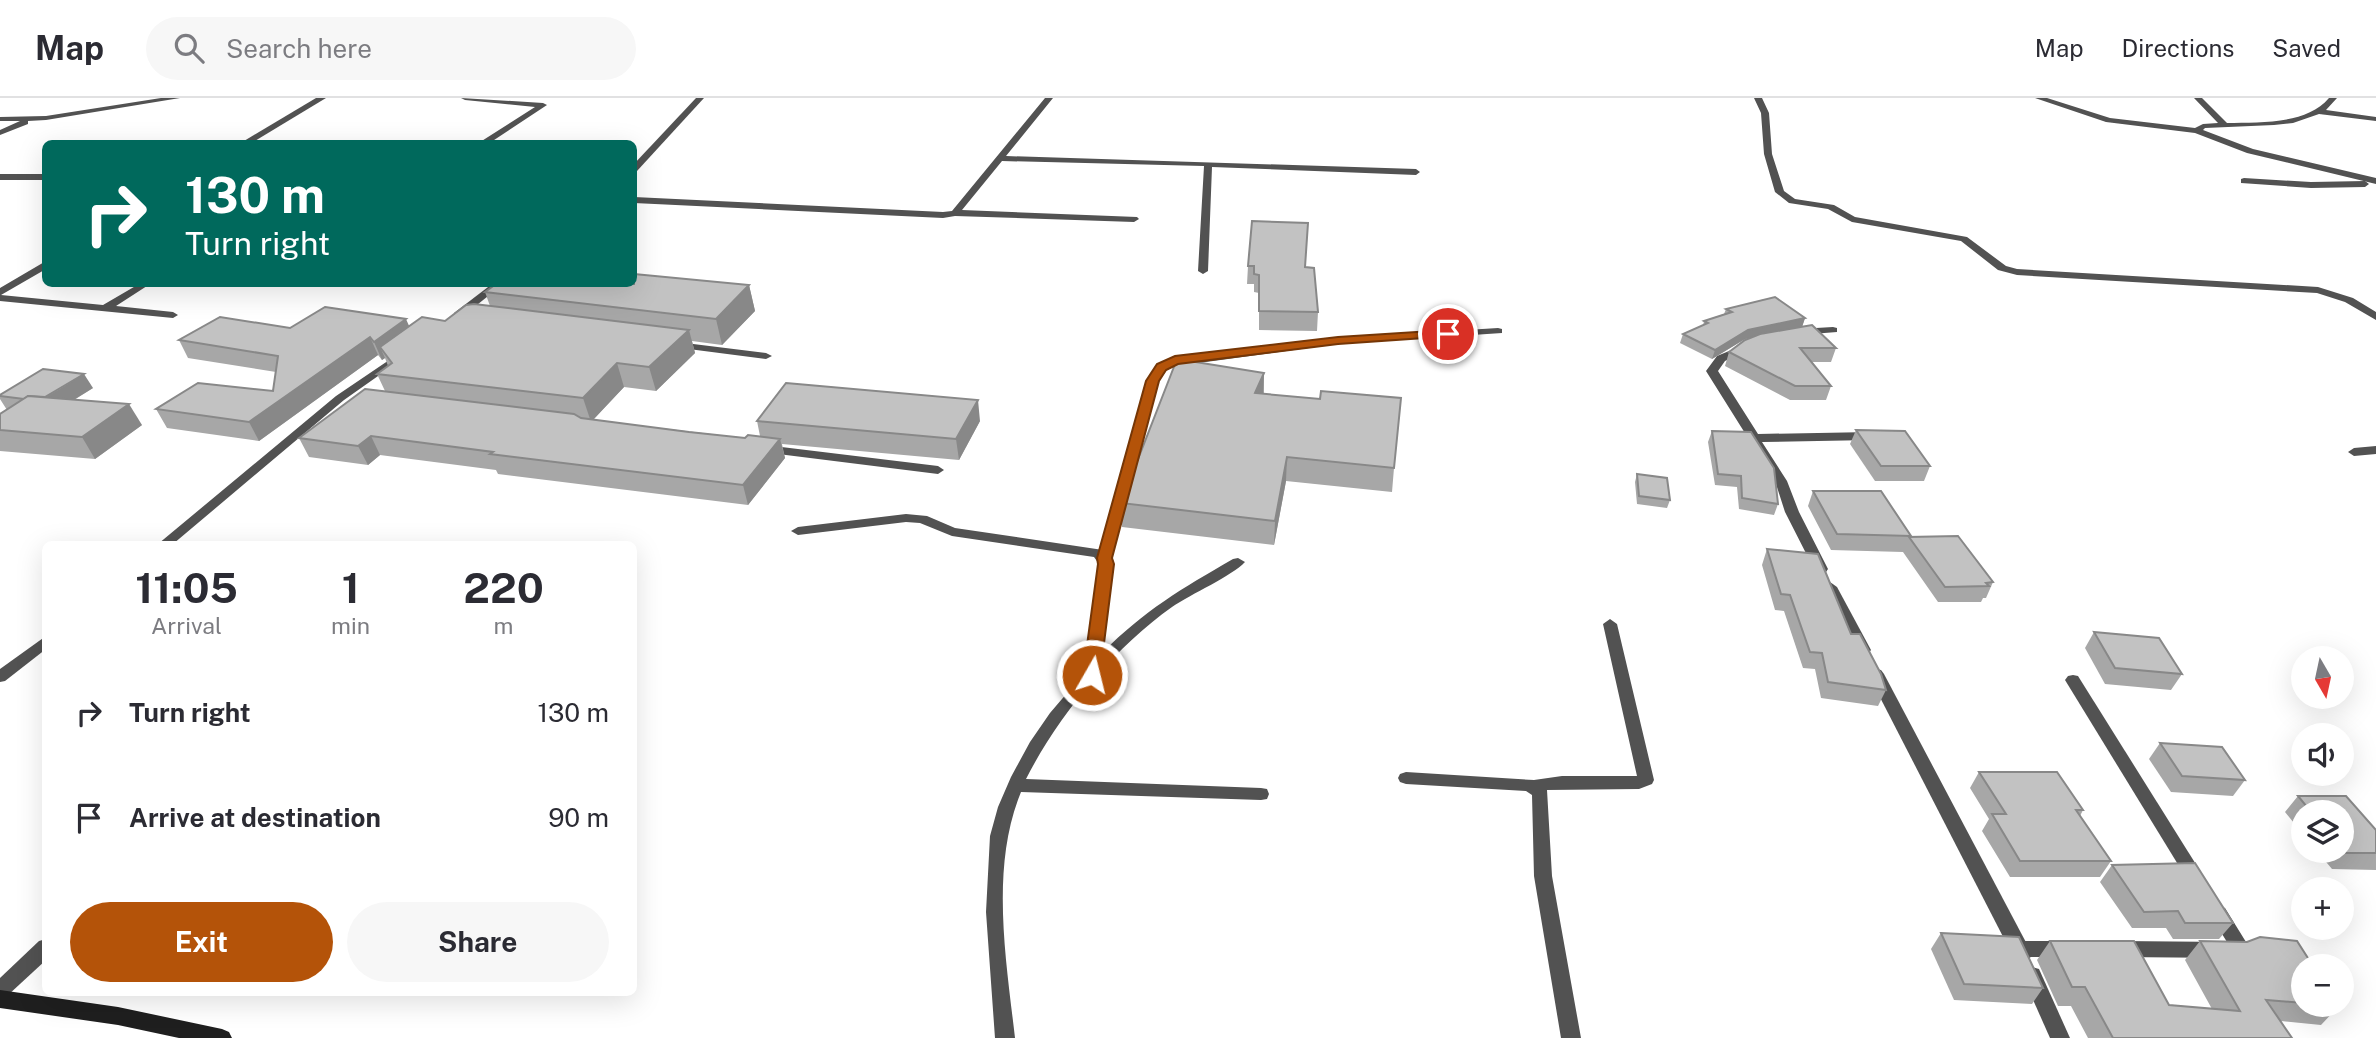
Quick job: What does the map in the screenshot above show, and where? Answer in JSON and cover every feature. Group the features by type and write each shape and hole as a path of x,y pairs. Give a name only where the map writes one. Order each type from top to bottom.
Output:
{"main road":[{"path":"0,999 118,1016 222,1038"}],"street":[{"path":"0,119 29,119 176,98"},
{"path":"250,140 322,98"},
{"path":"465,98 543,104 487,140"},
{"path":"637,166 700,98"},
{"path":"955,213 1049,98"},
{"path":"1758,98 1765,113 1768,154 1780,192 1791,201 1831,207 1852,219 1964,239 2008,270 2318,290 2349,300 2376,317"},
{"path":"2039,98 2109,120 2197,131 2250,151 2376,182"},
{"path":"2198,98 2225,125"},
{"path":"2319,112 2333,98"},
{"path":"2197,131 2203,126 2288,121 2319,112 2376,119"},
{"path":"0,134 29,119"},
{"path":"999,158 1416,172"},
{"path":"1203,271 1208,164"},
{"path":"0,177 42,177"},
{"path":"2244,181 2311,185 2376,182"},
{"path":"637,200 943,215 955,213 1134,219"},
{"path":"0,292 42,266"},
{"path":"105,308 140,287"},
{"path":"443,326 494,287"},
{"path":"0,298 173,315"},
{"path":"454,318 471,320"},
{"path":"1789,333 1833,330"},
{"path":"1104,558 1153,381 1165,364 1338,341 1498,331"},
{"path":"658,343 765,356"},
{"path":"1755,344 1723,356 1714,365 1713,371 1782,481 1792,512 2020,948 2060,1038"},
{"path":"169,541 340,398 408,350"},
{"path":"340,398 360,401"},
{"path":"1753,438 1887,436"},
{"path":"758,448 938,470"},
{"path":"2354,452 2376,450"},
{"path":"798,531 906,518 922,519 952,532 1098,553 1106,564 1092,675"},
{"path":"1005,1038 995,902 999,833 1016,785 1046,727 1092,675 1149,618 1238,562"},
{"path":"1406,778 1535,786 1566,780 1635,784 1646,780 1610,624"},
{"path":"0,677 42,644"},
{"path":"2020,948 2231,950 2237,947 2073,680"},
{"path":"1016,785 1261,794"},
{"path":"1535,786 1543,800 1543,876 1547,914 1571,1038"},
{"path":"0,990 42,951"}],"building":[{"path":"1252,221 1308,223 1305,267 1314,268 1318,312 1259,311 1259,275 1254,274 1254,266 1248,266"},
{"path":"637,274 749,285 716,319 485,292 492,287 637,287"},
{"path":"1775,297 1805,318 1748,330 1715,350 1683,334 1708,323 1704,321 1732,312 1726,309"},
{"path":"466,305 689,330 649,367 617,363 583,398 377,374 392,363 380,347 422,317 445,321"},
{"path":"325,307 406,319 374,342 370,337 249,422 156,409 198,383 273,391 278,356 179,340 220,317 290,328"},
{"path":"1812,325 1836,348 1800,348 1831,386 1795,386 1729,352 1745,340 1760,334"},
{"path":"1177,359 1264,373 1255,393 1320,399 1321,391 1401,398 1394,468 1287,457 1275,521 1121,503"},
{"path":"43,369 84,374 45,397 28,396 24,399 0,396 0,395"},
{"path":"786,383 978,400 956,439 757,421"},
{"path":"365,389 574,414 581,418 689,432 780,439 743,485 490,454 493,452 371,436 358,446 299,438"},
{"path":"28,396 129,404 82,437 0,430 0,414"},
{"path":"1856,430 1905,431 1930,466 1881,466"},
{"path":"1712,431 1751,432 1774,468 1778,504 1742,498 1741,476 1718,474"},
{"path":"1637,474 1667,478 1670,500 1639,496"},
{"path":"1813,491 1881,491 1911,536 1837,534"},
{"path":"1958,536 1993,582 1986,583 1989,586 1945,587 1909,537"},
{"path":"1767,549 1818,554 1851,634 1860,634 1881,674 1886,690 1828,682 1822,653 1810,652 1790,595 1781,594"},
{"path":"2094,632 2159,638 2182,674 2115,668"},
{"path":"2160,743 2222,747 2245,780 2182,776"},
{"path":"1979,772 2057,772 2083,810 2076,810 2111,861 2020,861 1992,814 2006,814"},
{"path":"2298,796 2346,796 2350,800 2301,800"},
{"path":"2354,805 2376,830 2376,853 2354,853"},
{"path":"2195,863 2233,923 2185,923 2178,911 2144,912 2112,865"},
{"path":"1941,933 2019,937 2043,988 1964,984"},
{"path":"2260,937 2297,941 2305,954 2291,954 2291,1002 2266,1000 2292,1038 2113,1038 2085,987 2072,987 2050,941 2134,941 2169,1005 2240,1011 2200,941 2247,942"}],"route":[{"path":"1092,675 1106,564 1104,558 1153,381 1165,364 1175,360 1374,337 1448,334"}]}
